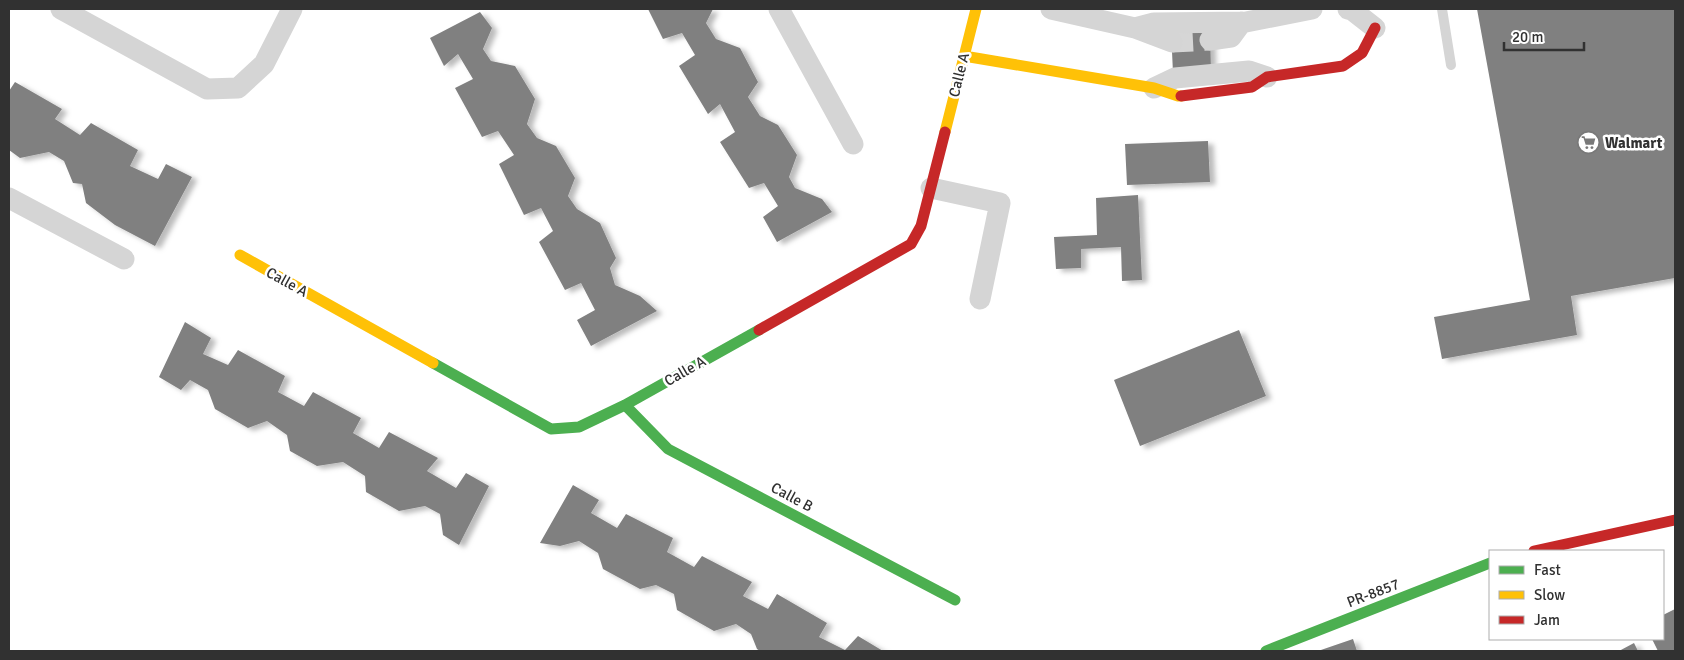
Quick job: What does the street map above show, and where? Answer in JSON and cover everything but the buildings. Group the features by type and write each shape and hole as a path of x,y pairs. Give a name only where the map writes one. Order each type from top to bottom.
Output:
{"street":[{"path":"61,9 207,89 238,88 264,64 287,11"},
{"path":"780,9 853,144"},
{"name":"Calle A","path":"240,255 551,429 578,427 625,406 911,244 920,226 931,188 976,9"},
{"path":"1051,9 1135,28 1172,42"},
{"path":"1135,28 1154,23 1242,22 1312,9"},
{"path":"964,56 1154,88 1175,78 1249,71 1267,77 1344,66 1362,53 1374,18 1348,9"},
{"path":"1210,40 1231,37 1242,22"},
{"path":"931,188 1000,203 980,299"},
{"path":"9,198 124,259"},
{"name":"Calle B","path":"625,406 668,449 956,600"},
{"path":"1539,550 1675,520"},
{"name":"PR-8857","path":"1266,651 1489,563"}],"lane":[{"path":"1442,9 1451,65"}],"tunnel":[{"path":"1172,42 1210,40"}],"traffic: fast":[{"path":"433,363 551,429 579,427 625,405 759,330"},
{"path":"625,405 668,449 955,600"},
{"path":"1266,651 1489,563"}],"traffic: slow":[{"path":"945,132 976,9"},
{"path":"964,56 1154,88 1181,96"},
{"path":"240,255 433,363"}],"traffic: jam":[{"path":"1181,96 1252,87 1267,77 1343,66 1362,53 1375,28"},
{"path":"759,330 911,244 921,226 945,132"},
{"path":"1539,550 1675,520"}],"place":[{"name":"Walmart","path":"1589,143"}]}
